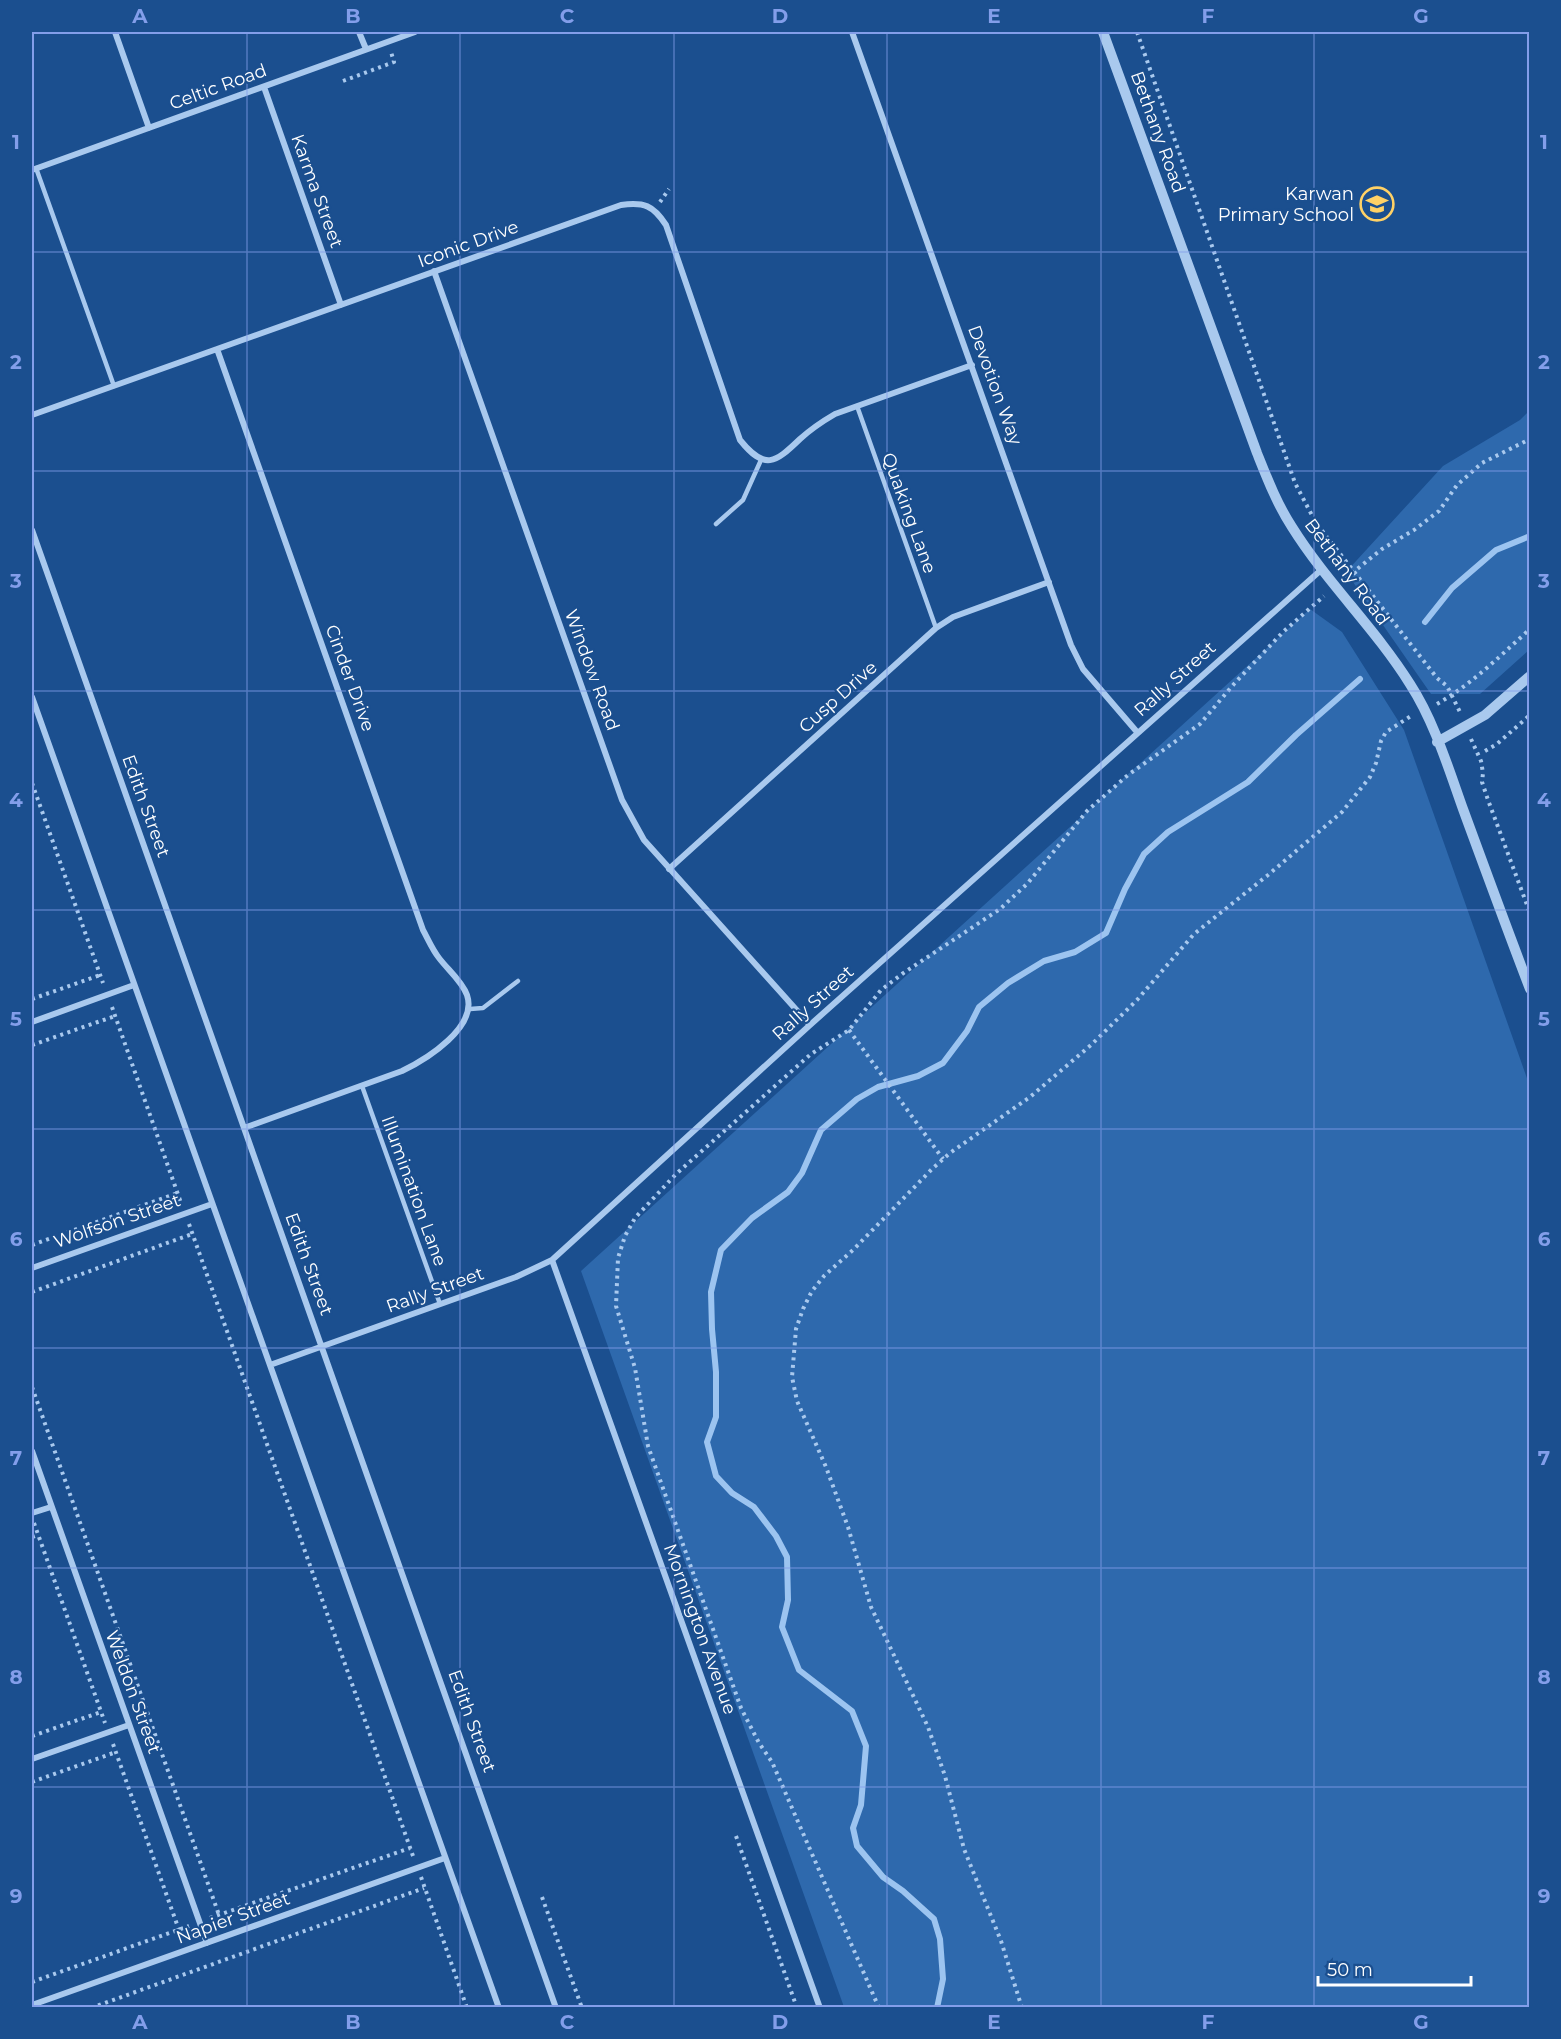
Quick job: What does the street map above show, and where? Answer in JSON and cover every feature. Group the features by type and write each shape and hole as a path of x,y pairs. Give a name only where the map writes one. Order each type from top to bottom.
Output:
{"street":[{"path":"115,32 149,128"},
{"path":"359,32 366,49"},
{"name":"Celtic Road","path":"34,169 415,32"},
{"name":"Devotion Way","path":"852,32 1071,645 1083,669 1137,732"},
{"name":"Bethany Road","path":"1103,32 1257,453 1273,491 1291,526 1321,570 1399,668 1424,710 1530,989"},
{"name":"Karma Street","path":"264,87 341,305"},
{"name":"Iconic Drive","path":"32,415 621,205 634,203 648,206 658,213 666,225 740,440 761,460"},
{"name":"Window Road","path":"434,272 622,800 644,840 810,1025"},
{"name":"Cinder Drive","path":"217,349 423,930 434,951 462,984 470,1009"},
{"path":"761,460 775,460 785,454 820,423 835,414 972,365"},
{"name":"Edith Street","path":"32,530 556,2007"},
{"name":"Rally Street","path":"270,1365 516,1277 552,1260 810,1025 1321,570"},
{"name":"Cusp Drive","path":"669,869 936,628 953,617 1049,582"},
{"path":"1437,742 1485,715 1530,676"},
{"path":"32,697 499,2007"},
{"path":"32,1023 134,986"},
{"path":"244,1128 362,1086 423,1061 466,1021 470,1009"},
{"name":"Wolfson Street","path":"32,1268 212,1204"},
{"name":"Mornington Avenue","path":"552,1260 820,2007"},
{"name":"Weldon Street","path":"32,1451 207,1943"},
{"path":"32,1513 51,1507"},
{"path":"32,1759 129,1725"},
{"name":"Napier Street","path":"32,2005 445,1858"}],"lane":[{"path":"34,169 114,386"},
{"name":"Quaking Lane","path":"857,406 936,628"},
{"path":"716,524 743,500 761,460"},
{"path":"470,1009 483,1008 518,981"},
{"name":"Illumination Lane","path":"362,1086 440,1304"}],"path":[{"path":"1137,32 1295,483 1316,523 1452,695 1481,761 1482,782 1530,913"},
{"path":"343,81 394,62 387,41"},
{"path":"879,2007 772,1762 741,1708 648,1446 635,1368 616,1306 618,1258 625,1236 635,1218 676,1174 811,1054 849,1030 881,990 1000,909 1047,861 1087,811 1128,775 1200,724 1234,684 1312,605 1382,549 1414,531 1439,511 1457,485 1482,463 1530,439"},
{"path":"1022,2007 1001,1941 964,1849 945,1776 928,1727 871,1607 848,1527 826,1467 797,1401 792,1377 796,1329 803,1309 812,1291 824,1276 943,1159 1030,1096 1091,1045 1137,1000 1194,934 1268,876 1342,812 1370,777 1386,732 1452,695 1473,680 1530,629"},
{"path":"1485,751 1497,744 1530,715"},
{"path":"32,783 467,2007"},
{"path":"32,999 100,975"},
{"path":"32,1046 115,1016"},
{"path":"849,1030 943,1159"},
{"path":"32,1245 178,1193"},
{"path":"32,1292 192,1234"},
{"path":"32,1387 219,1915"},
{"path":"32,1537 38,1535"},
{"path":"32,1736 101,1712"},
{"path":"32,1782 116,1752"},
{"path":"736,1836 797,2007"},
{"path":"32,1982 410,1848"},
{"path":"91,2007 424,1888"},
{"path":"542,1897 582,2007"}],"shaded area":[{"path":"1529,411 1529,650 1480,694 1431,694 1346,572 1443,466 1520,420"},
{"path":"1310,609 1342,632 1404,730 1529,1084 1529,2007 844,2007 581,1271"}],"waterway":[{"path":"1425,622 1452,588 1496,550 1530,536"},
{"path":"937,2008 943,1979 940,1939 934,1919 903,1891 883,1877 857,1846 853,1828 861,1805 866,1746 852,1711 799,1670 782,1627 788,1600 787,1557 776,1536 754,1507 732,1493 716,1476 707,1442 716,1417 711,1292 721,1250 752,1218 788,1192 802,1173 821,1130 857,1099 878,1087 918,1076 943,1063 967,1031 979,1007 1008,983 1044,961 1075,952 1106,933 1125,889 1144,854 1168,832 1248,782 1296,735 1360,679"}],"place":[{"name":"Karwan Primary School","path":"1377,204"}]}
